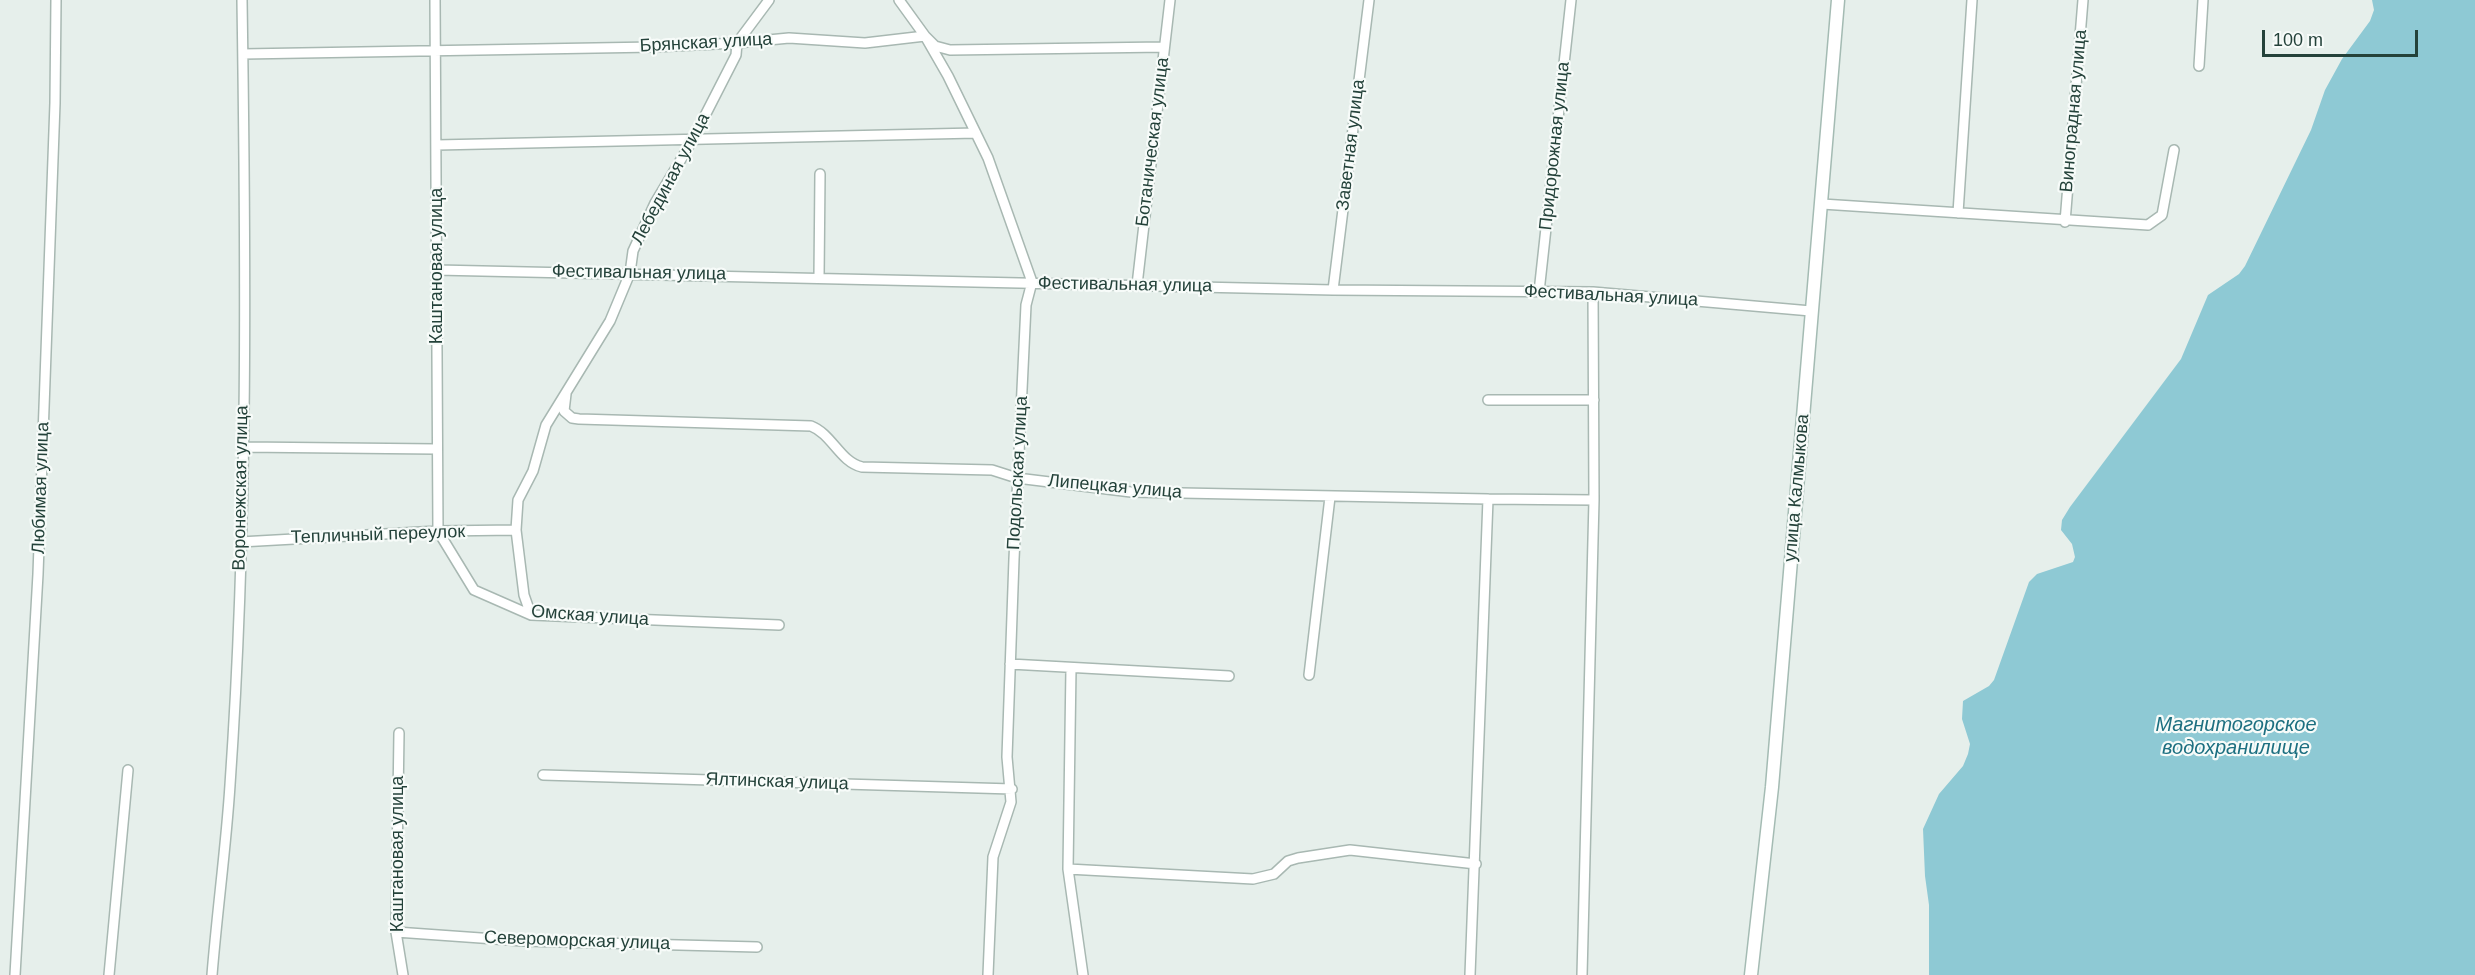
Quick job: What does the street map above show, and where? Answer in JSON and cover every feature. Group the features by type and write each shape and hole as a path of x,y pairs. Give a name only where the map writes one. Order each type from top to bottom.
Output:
{"main road":[{"name":"улица Калмыкова","path":"1751,975 1772,787 1838,0"}],"street":[{"name":"Любимая улица","path":"15,975 38,574 55,115 56,0"},
{"name":"Воронежская улица","path":"212,975 230,785 243,447 245,203 242,0"},
{"name":"Каштановая улица","path":"435,0 438,531"},
{"name":"Лебединая улица","path":"531,615 524,595 516,530 518,500 533,471 546,425 610,321 630,273 633,251 646,222 692,141 736,55 738,43 770,0"},
{"path":"899,0 925,36 988,158 1032,282"},
{"name":"Ботаническая улица","path":"1137,285 1170,0"},
{"name":"Заветная улица","path":"1333,290 1369,0"},
{"name":"Придорожная улица","path":"1539,291 1571,0"},
{"path":"1958,213 1972,0"},
{"name":"Виноградная улица","path":"2065,222 2083,0"},
{"path":"2199,66 2203,0"},
{"name":"Брянская улица","path":"243,54 738,43 789,38 865,43 925,36"},
{"path":"925,36 935,46 950,50 1164,47"},
{"path":"437,146 976,133"},
{"path":"1822,204 2065,222 2148,225 2157,221 2164,208 2174,150"},
{"path":"819,277 820,174"},
{"name":"Фестивальная улица","path":"437,270 1333,290 1593,292 1811,312"},
{"name":"Подольская улица","path":"988,975 993,857 1007,819 1012,789 1007,757 1017,478 1026,304 1032,282"},
{"path":"1582,975 1594,500 1593,292"},
{"name":"Липецкая улица","path":"566,394 564,411 572,418 811,426 822,432 855,465 992,470 1017,478 1131,492 1594,500"},
{"path":"1488,400 1594,400"},
{"path":"243,447 436,448"},
{"path":"1309,675 1330,497"},
{"path":"1470,975 1476,864 1488,499"},
{"name":"Тепличный переулок","path":"240,543 438,531 516,530"},
{"name":"Омская улица","path":"438,531 474,590 531,615 779,626"},
{"path":"1010,664 1228,676"},
{"path":"1071,668 1068,869 1083,975"},
{"name":"Каштановая улица","path":"399,733 396,932 403,975"},
{"path":"109,975 128,770"},
{"name":"Ялтинская улица","path":"543,775 1012,789"},
{"path":"1068,869 1253,879 1274,874 1288,861 1298,858 1350,850 1476,864"},
{"name":"Североморская улица","path":"396,932 524,941 757,947"}],"water":[{"name":"Магнитогорское водохранилище","path":"2372,0 2475,0 2475,975 1929,975 1929,905 1923,829 1939,794 1963,766 1968,754 1970,744 1962,719 1963,701 1989,686 1994,680 2029,582 2037,574 2073,562 2075,557 2072,544 2061,530 2062,520 2181,359 2208,295 2239,274 2245,266 2311,130 2325,90 2342,59 2370,21 2374,10"}]}
